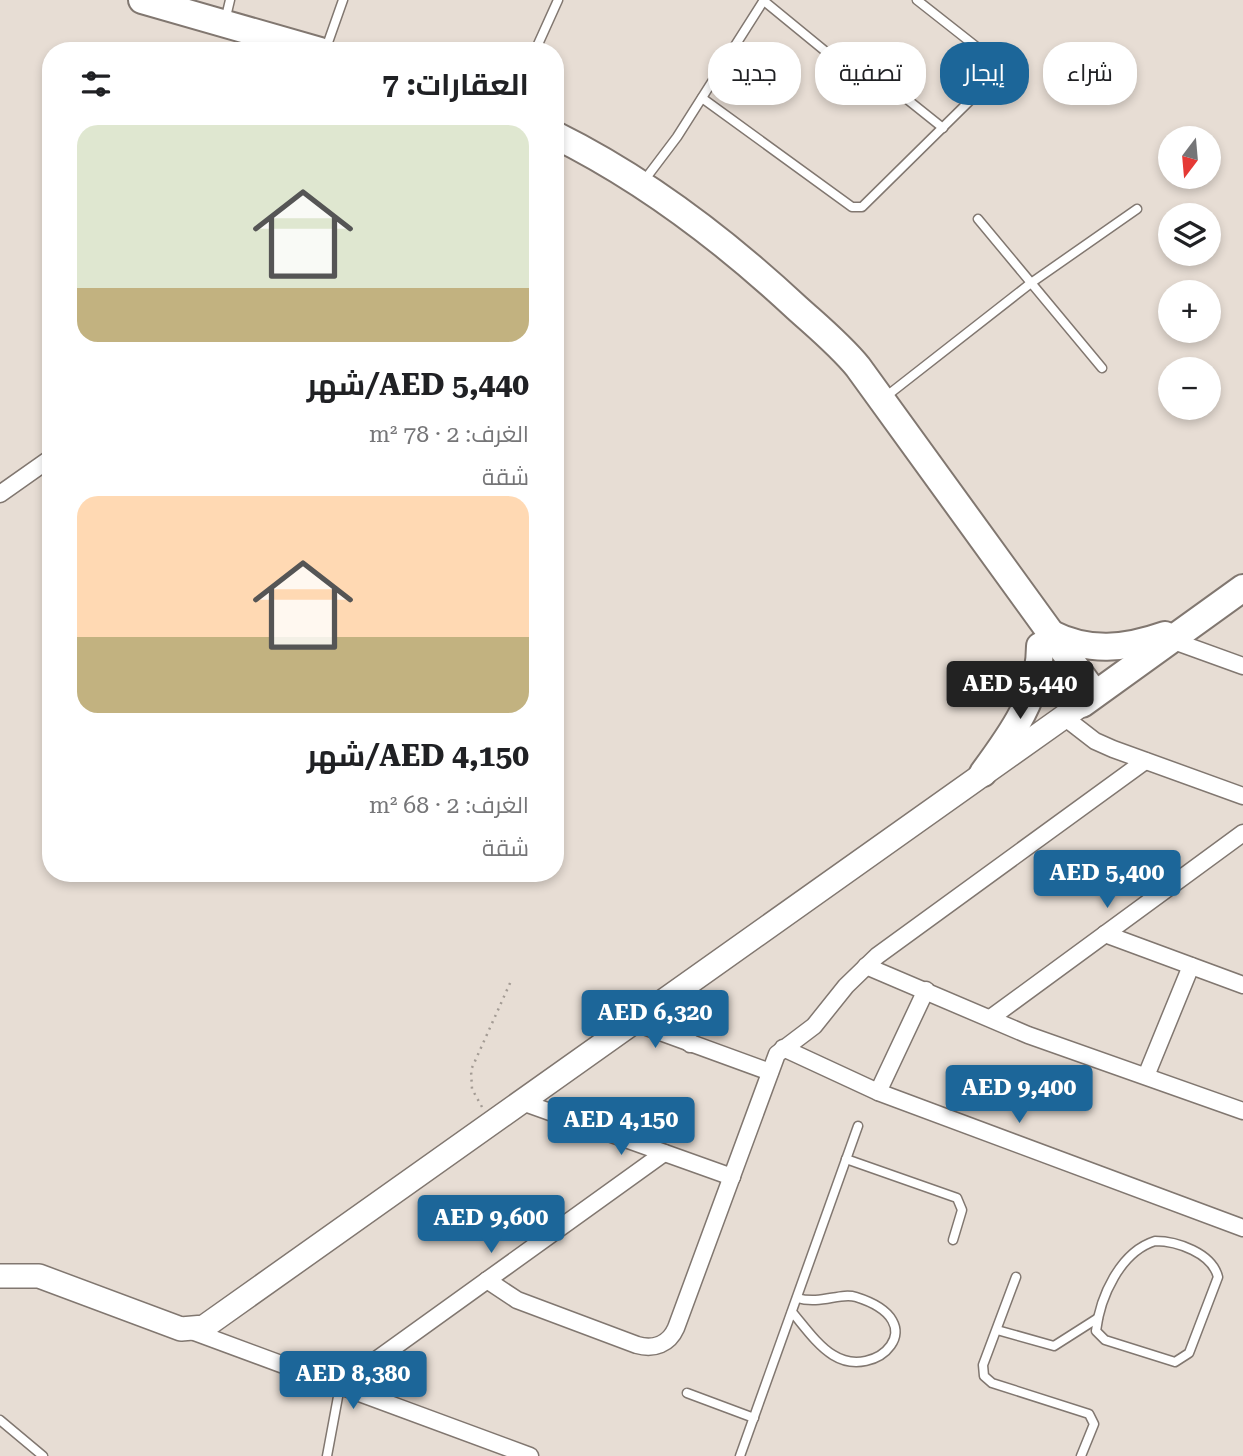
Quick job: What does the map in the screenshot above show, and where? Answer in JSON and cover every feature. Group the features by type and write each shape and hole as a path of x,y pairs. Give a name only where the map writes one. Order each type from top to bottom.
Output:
{"main road":[{"path":"142,0 227,12 263,39 277,42"},
{"path":"564,140 641,184 717,237 845,351 882,400 1045,640 1080,705"},
{"path":"800,310 1045,640 1115,648 1180,633"},
{"path":"0,1276 39,1276 189,1330 211,1323 1243,589"},
{"path":"983,773 1026,707 1038,675 1045,640"}],"street":[{"path":"0,494 42,464"},
{"path":"1180,633 1243,666"},
{"path":"1080,705 1095,741 1243,796"},
{"path":"487,1280 517,1300 637,1345 657,1346 669,1339 676,1328 770,1072 783,1048 814,1026 866,966 1145,761"},
{"path":"992,1017 1243,833"},
{"path":"1105,934 1243,985"},
{"path":"866,966 992,1017 1028,1035 1243,1111"},
{"path":"1146,1076 1191,966"},
{"path":"682,988 680,1017 690,1044"},
{"path":"878,1092 926,990"},
{"path":"633,1022 770,1072"},
{"path":"783,1048 878,1092 1243,1228"},
{"path":"522,1102 732,1177"},
{"path":"340,1386 664,1153"},
{"path":"189,1330 530,1456"}],"lane":[{"path":"328,42 343,0"},
{"path":"539,42 558,0"},
{"path":"641,184 702,98 764,0 815,42"},
{"path":"702,98 855,208 862,207 997,76 1000,68 917,0"},
{"path":"914,105 943,128"},
{"path":"882,400 1031,283 1137,209"},
{"path":"978,219 1102,368"},
{"path":"740,1456 858,1126"},
{"path":"846,1159 960,1200 962,1210 953,1240"},
{"path":"997,1330 1054,1346 1098,1318 1120,1267 1146,1244 1164,1241 1173,1244 1204,1256 1216,1268 1217,1285 1189,1353 1181,1361 1169,1361 1100,1339 1096,1331 1098,1318"},
{"path":"1016,1277 983,1365 984,1376 992,1383 1089,1414 1094,1424 1081,1456"},
{"path":"792,1312 827,1351 849,1362 873,1359 890,1348 895,1337 895,1324 888,1313 853,1296 816,1301 797,1298"},
{"path":"327,1456 340,1386"},
{"path":"688,1392 754,1418"},
{"path":"0,1420 43,1456"}],"path":[{"path":"491,1123 472,1089 470,1076 511,981"}]}
